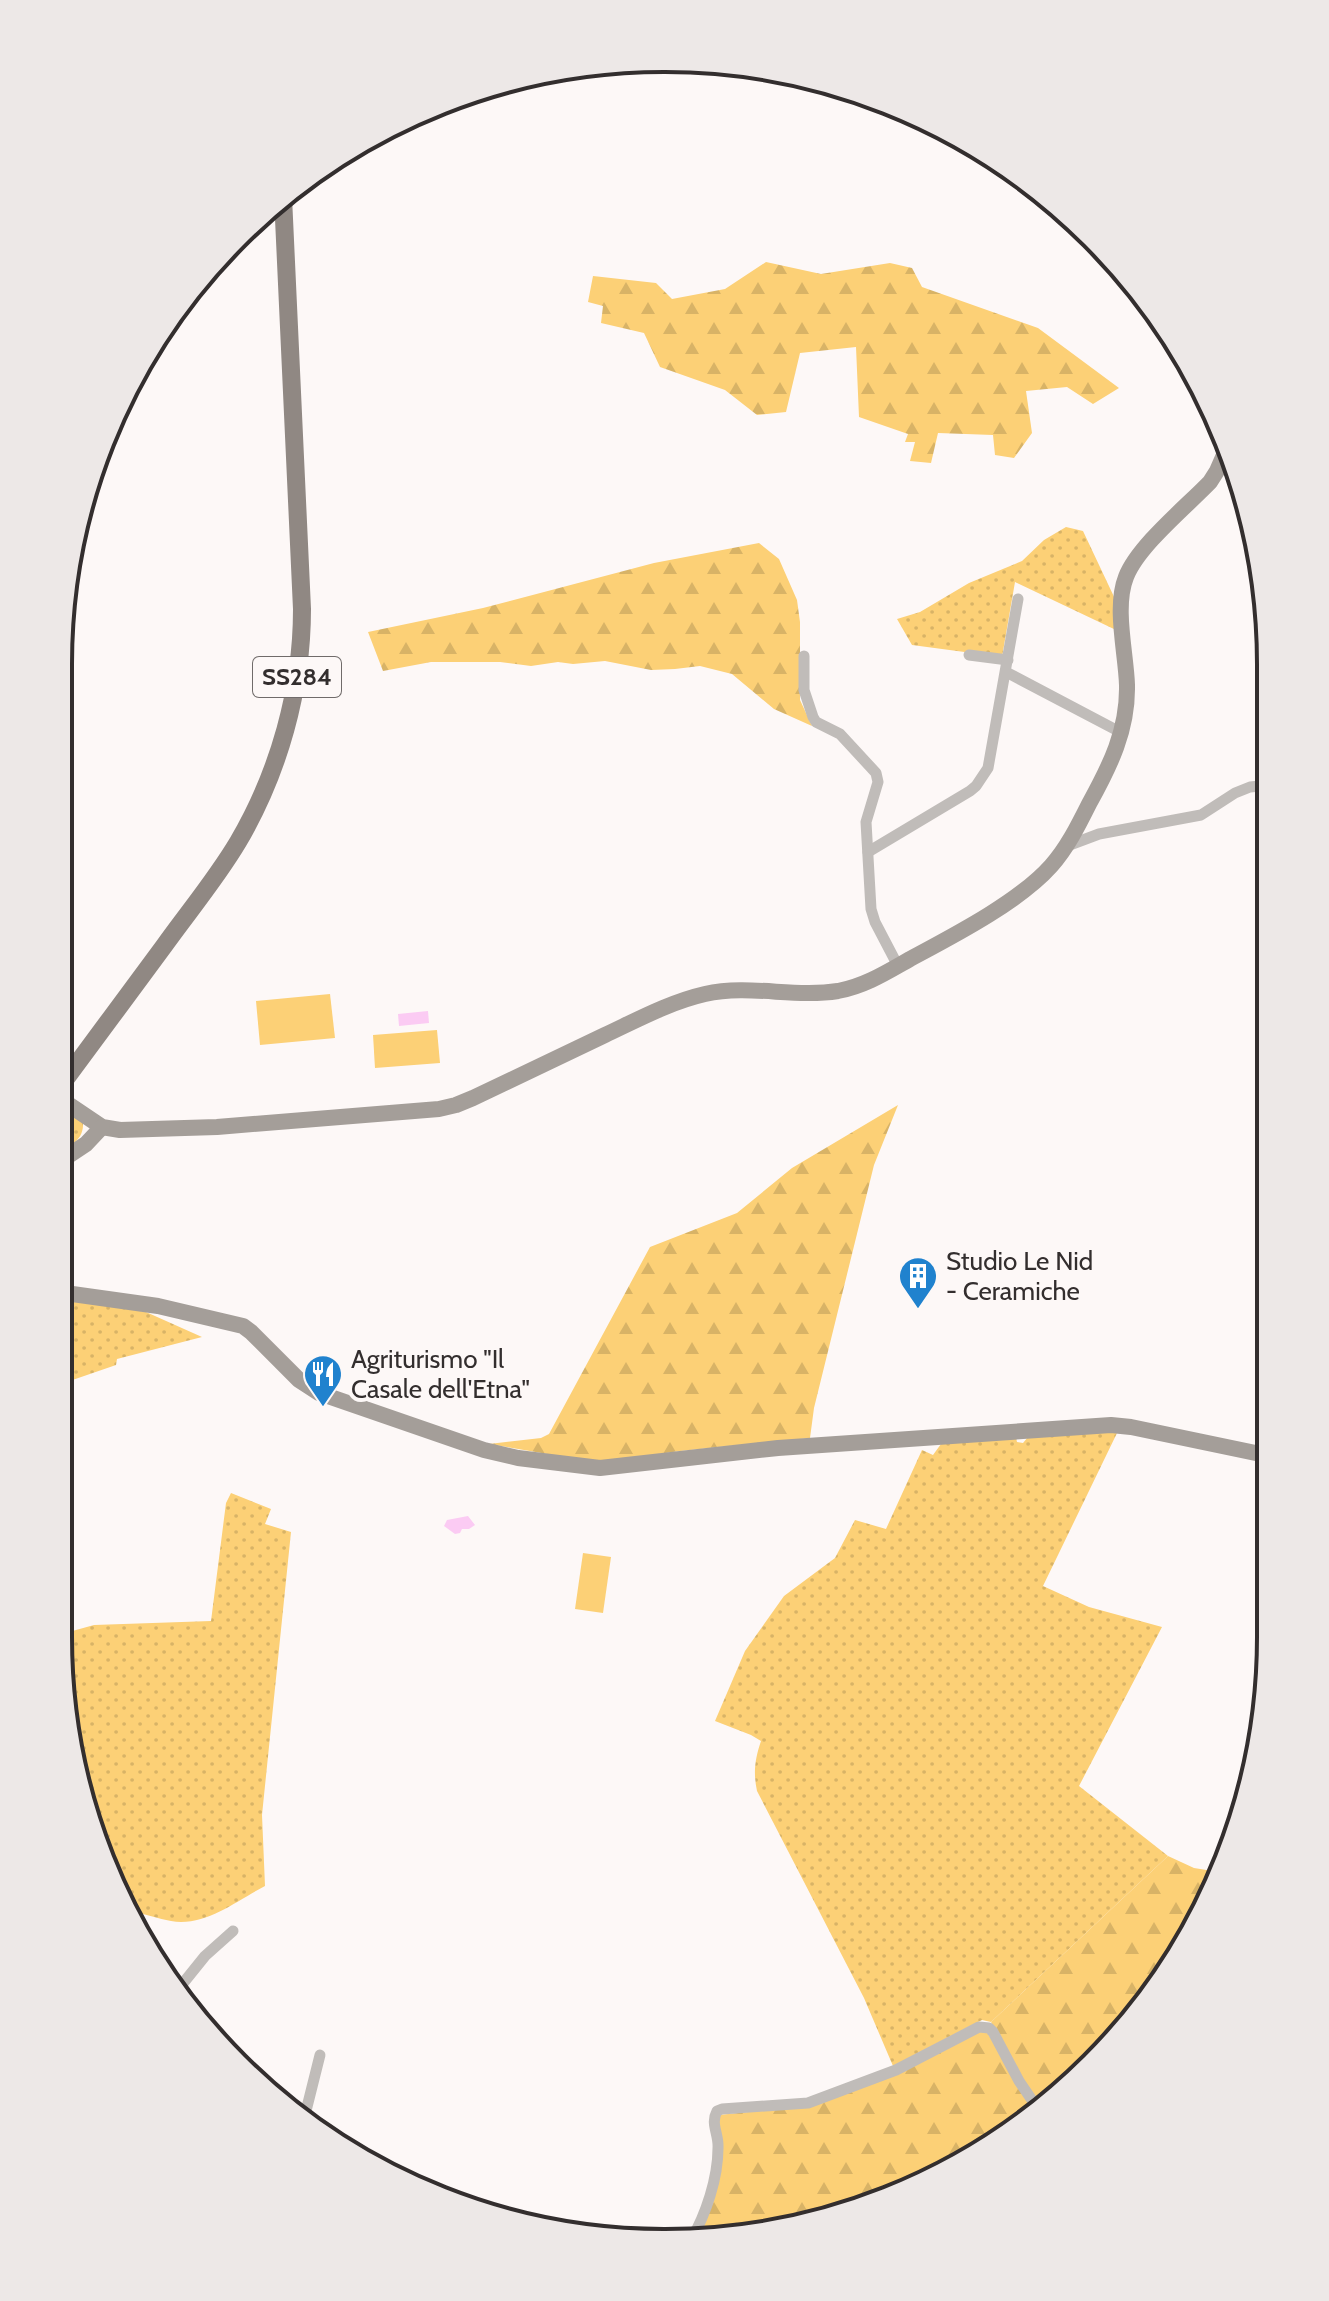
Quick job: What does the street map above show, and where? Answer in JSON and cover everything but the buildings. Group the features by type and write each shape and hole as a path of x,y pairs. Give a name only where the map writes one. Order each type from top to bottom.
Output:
{"main road":[{"name":"SS284","path":"72,1070 214,879 239,840 267,785 288,717 298,666 302,609 284,211"}],"street":[{"path":"72,1107 102,1127 120,1130 217,1127 447,1107 473,1098 652,1013 704,995 736,991 811,993 842,990 859,986 949,938 1035,882 1067,846 1112,763 1122,733 1127,685 1121,597 1127,574 1139,554 1210,482 1222,462"},
{"path":"868,852 976,786 988,768 1018,599"},
{"path":"969,655 1007,666 1122,733"},
{"path":"804,656 806,703 816,722 840,734 876,773 878,782 866,822 871,909 898,966"},
{"path":"1067,846 1099,834 1201,815 1235,793 1257,786"},
{"path":"72,1153 102,1127"},
{"path":"72,1294 144,1303 232,1322 251,1332 299,1380 319,1393 484,1450 586,1468 778,1448 1111,1425 1257,1453"},
{"path":"184,1982 205,1956 233,1931"},
{"path":"696,2228 713,2185 719,2146 714,2119 717,2111 722,2109 808,2103 896,2070 979,2027 993,2032 1032,2101"},
{"path":"307,2109 320,2055"}],"green space":[{"path":"766,262 821,274 890,263 912,268 922,287 1038,328 1119,388 1093,404 1067,387 1026,391 1032,433 1014,458 995,455 993,435 938,433 931,463 910,461 915,442 905,442 908,434 859,417 856,347 800,353 786,412 757,415 725,390 660,367 644,333 601,323 603,306 588,302 593,276 656,283 672,299 725,289"},
{"path":"1066,527 1083,531 1116,601 1116,630 1015,582 1002,657 912,645 897,619 920,612 969,583 1022,561 1044,540"},
{"path":"759,543 779,559 797,600 800,700 812,726 774,709 732,674 700,666 651,670 605,661 531,666 500,662 431,662 383,671 368,632 483,608 654,563"},
{"path":"330,994 335,1038 260,1045 256,1001"},
{"path":"437,1030 440,1063 375,1068 373,1035"},
{"path":"898,1105 874,1165 814,1408 810,1438 610,1461 582,1460 489,1444 541,1438 549,1434 650,1247 737,1213 792,1168"},
{"path":"72,1114 83,1123 79,1138 72,1145"},
{"path":"72,1300 146,1312 202,1337 117,1359 116,1365 72,1380"},
{"path":"1118,1431 1043,1586 1089,1607 1162,1627 1079,1786 1168,1856 991,2022 982,2020 893,2066 864,1998 757,1791 755,1766 761,1741 715,1721 745,1651 784,1596 835,1558 855,1520 886,1529 922,1450 933,1455 941,1444 1016,1438 1017,1442 1023,1443 1028,1437"},
{"path":"231,1493 271,1509 265,1524 291,1532 262,1815 265,1886 208,1917 171,1921 141,1914 103,1827 83,1752 73,1675 72,1631 94,1625 211,1621 226,1503"},
{"path":"583,1553 611,1557 603,1613 575,1609"},
{"path":"1168,1856 1194,1868 1209,1870 1178,1933 1135,1997 1083,2055 1035,2099 991,2022"},
{"path":"979,2031 987,2032 1030,2103 961,2150 855,2198 780,2218 700,2228 706,2214 718,2115 809,2106"}],"shaded area":[{"path":"428,1011 429,1023 399,1026 398,1014"},
{"path":"468,1516 475,1525 462,1529 460,1533 455,1534 444,1526 447,1520"}],"place":[{"name":"Studio Le Nid - Ceramiche","path":"918,1310"},
{"name":"Agriturismo \"Il Casale dell'Etna\"","path":"323,1408"}]}
